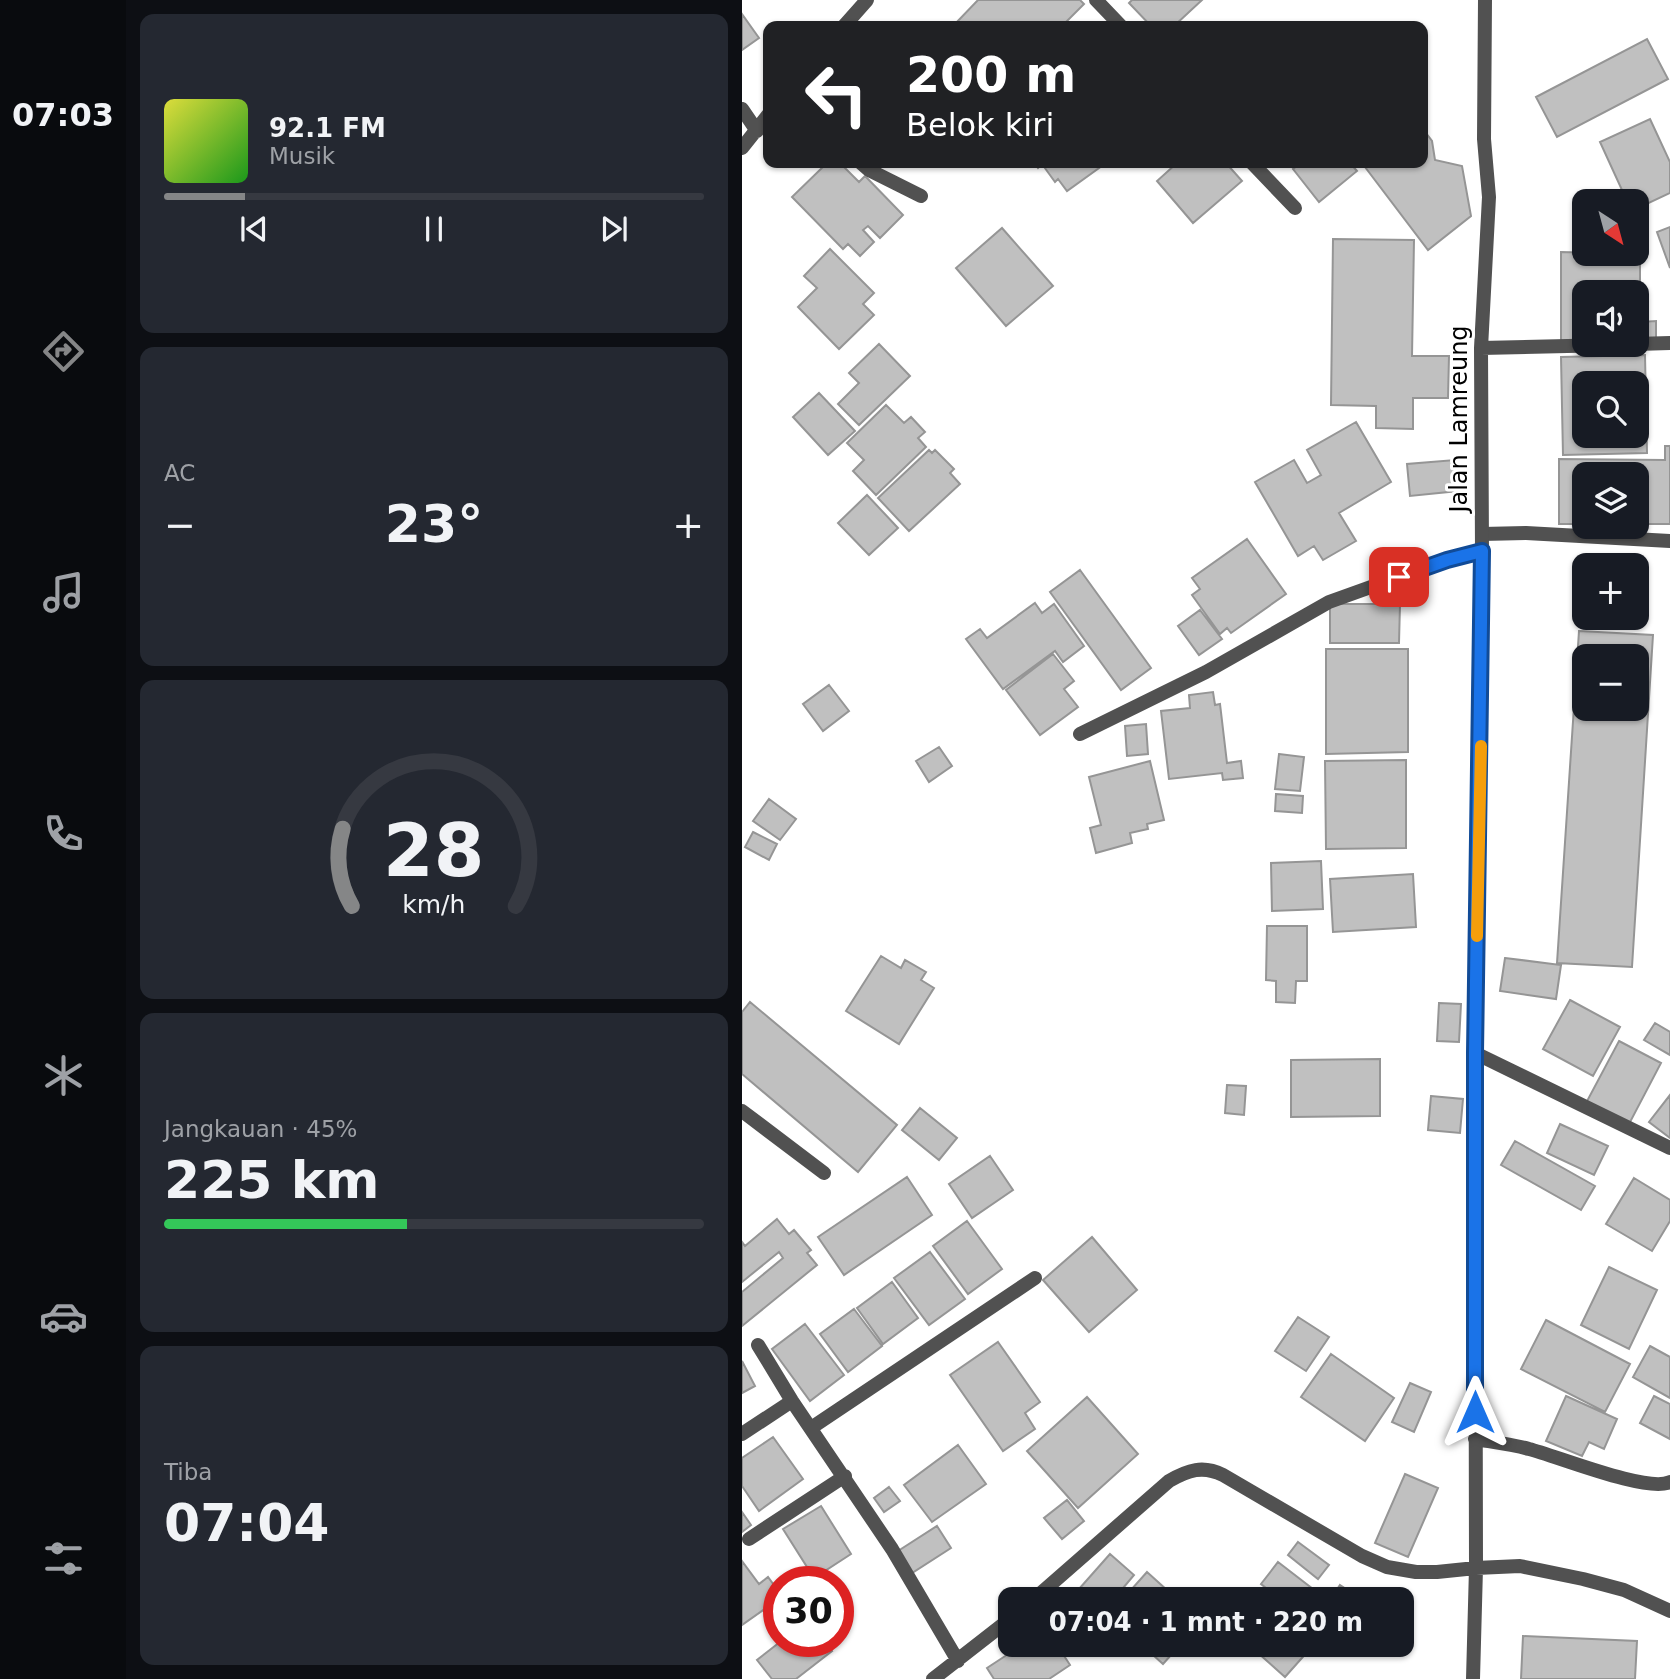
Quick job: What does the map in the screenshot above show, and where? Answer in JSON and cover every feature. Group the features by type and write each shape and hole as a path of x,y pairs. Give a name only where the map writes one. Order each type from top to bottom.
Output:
{"street":[{"path":"848,21 867,0"},
{"path":"1096,0 1116,21"},
{"name":"Jalan Lamreung","path":"1473,1679 1476,1567 1475,1053 1482,551 1481,348 1489,198 1484,139 1485,0"},
{"path":"742,109 757,131"},
{"path":"742,148 763,122"},
{"path":"867,168 920,196"},
{"path":"1257,168 1295,208"},
{"path":"1649,344 1670,343"},
{"path":"1481,348 1572,346"},
{"path":"1482,534 1526,533 1670,541"},
{"path":"1080,734 1206,672 1329,602 1447,560 1482,551"},
{"path":"1475,1053 1670,1148"},
{"path":"742,1111 824,1172"},
{"path":"811,1428 1035,1278"},
{"path":"758,1345 792,1401 892,1549 958,1661"},
{"path":"742,1434 792,1401"},
{"path":"1475,1439 1527,1448 1634,1481 1664,1485 1670,1482"},
{"path":"1048,1587 1169,1481 1198,1468 1223,1475 1362,1556 1387,1567 1437,1572 1476,1567 1520,1566 1583,1578 1623,1590 1670,1611"},
{"path":"749,1539 845,1476"},
{"path":"933,1679 998,1629"}],"building":[{"path":"978,0 1080,0 1084,4 1067,21 958,21"},
{"path":"1132,0 1202,0 1179,21 1146,21 1129,3"},
{"path":"742,14 759,38 742,50"},
{"path":"1647,39 1668,79 1557,137 1536,97"},
{"path":"1650,119 1670,162 1670,193 1649,203 1649,189 1622,189 1600,142"},
{"path":"1428,136 1432,141 1435,160 1462,166 1471,216 1428,250 1366,168 1428,168"},
{"path":"822,168 845,168 859,182 865,176 903,215 880,238 868,226 863,230 874,242 860,256 848,244 843,249 792,197"},
{"path":"1045,168 1099,168 1067,191 1058,179 1055,182"},
{"path":"1171,168 1230,168 1242,181 1193,223 1157,181"},
{"path":"1354,168 1357,171 1319,202 1293,169"},
{"path":"1670,227 1670,268 1657,232"},
{"path":"1002,228 1053,286 1006,326 956,268"},
{"path":"1333,239 1414,240 1412,356 1449,356 1448,398 1413,398 1413,429 1376,428 1376,406 1331,405"},
{"path":"830,249 874,293 863,304 874,315 839,349 798,307 817,288 804,276"},
{"path":"1561,252 1572,252 1572,266 1640,266 1640,280 1572,280 1572,341 1561,341"},
{"path":"1649,321 1656,321 1656,341 1649,341"},
{"path":"879,344 910,376 859,425 838,404 859,383 849,373"},
{"path":"1561,357 1645,357 1645,371 1572,371 1572,448 1647,448 1647,453 1563,455"},
{"path":"819,393 855,431 828,455 793,417"},
{"path":"886,405 904,423 911,417 925,432 918,438 926,447 876,495 853,471 864,460 847,443"},
{"path":"1356,422 1391,482 1339,513 1356,541 1323,560 1314,546 1298,556 1255,482 1294,460 1307,483 1321,475 1307,450"},
{"path":"1665,446 1670,446 1670,524 1649,524 1649,462 1572,462 1572,524 1559,524 1559,459 1665,460"},
{"path":"929,450 932,453 935,450 954,469 950,473 960,484 909,531 878,498"},
{"path":"1455,460 1458,491 1410,496 1407,464"},
{"path":"867,495 898,528 869,555 838,523"},
{"path":"1247,539 1286,594 1231,633 1227,628 1220,634 1192,595 1200,589 1192,578"},
{"path":"1080,570 1151,668 1121,690 1050,592"},
{"path":"1035,603 1042,613 1054,604 1084,646 1063,662 1055,651 1003,689 966,639 980,629 987,638"},
{"path":"1330,604 1400,604 1399,643 1330,643"},
{"path":"1200,610 1222,639 1199,655 1178,626"},
{"path":"1579,631 1653,635 1649,698 1649,644 1578,644"},
{"path":"1326,649 1408,649 1408,752 1326,754"},
{"path":"1053,654 1074,681 1064,689 1078,707 1040,735 1006,690"},
{"path":"829,685 849,711 823,731 803,704"},
{"path":"1213,692 1215,705 1220,704 1227,763 1241,761 1243,778 1223,780 1222,773 1169,779 1161,711 1190,708 1189,695"},
{"path":"1573,721 1648,721 1632,967 1557,963"},
{"path":"1146,724 1148,754 1127,756 1125,726"},
{"path":"939,747 952,766 929,782 916,761"},
{"path":"1279,754 1304,757 1300,791 1275,789"},
{"path":"1406,760 1406,848 1326,849 1325,761"},
{"path":"1150,761 1164,820 1147,824 1148,829 1130,833 1132,843 1096,853 1090,828 1101,825 1089,777"},
{"path":"1276,794 1303,796 1302,813 1275,811"},
{"path":"769,799 796,819 780,840 753,821"},
{"path":"753,832 777,844 769,860 745,847"},
{"path":"1321,861 1323,909 1272,911 1271,863"},
{"path":"1413,874 1416,927 1333,932 1330,879"},
{"path":"1267,926 1307,926 1307,981 1296,981 1295,1003 1276,1002 1276,981 1266,980"},
{"path":"881,956 901,968 905,960 926,972 921,980 934,988 899,1044 846,1011"},
{"path":"1505,958 1561,965 1556,999 1500,991"},
{"path":"1570,1000 1620,1027 1593,1076 1543,1049"},
{"path":"750,1002 897,1125 858,1172 742,1074 742,1012"},
{"path":"1439,1003 1461,1004 1459,1042 1437,1041"},
{"path":"1655,1023 1670,1032 1670,1055 1644,1040"},
{"path":"1619,1041 1661,1063 1628,1126 1586,1103"},
{"path":"1380,1059 1380,1116 1291,1117 1291,1060"},
{"path":"1227,1085 1246,1086 1244,1115 1225,1113"},
{"path":"1670,1095 1670,1138 1649,1122"},
{"path":"1431,1096 1463,1099 1460,1133 1428,1130"},
{"path":"920,1108 957,1138 939,1160 902,1130"},
{"path":"1560,1124 1608,1146 1594,1175 1547,1153"},
{"path":"1515,1141 1595,1186 1581,1210 1501,1165"},
{"path":"990,1156 1013,1190 972,1218 949,1184"},
{"path":"907,1177 932,1215 844,1275 818,1237"},
{"path":"1634,1178 1670,1200 1670,1221 1652,1251 1606,1224"},
{"path":"777,1219 789,1234 794,1230 811,1250 807,1253 817,1265 742,1326 742,1292 783,1258 779,1252 742,1282 742,1242 745,1246"},
{"path":"967,1221 1002,1269 968,1294 933,1246"},
{"path":"1092,1237 1137,1290 1089,1332 1043,1280"},
{"path":"930,1252 965,1299 929,1325 894,1278"},
{"path":"1609,1267 1657,1290 1629,1349 1581,1325"},
{"path":"892,1282 918,1318 883,1344 857,1308"},
{"path":"854,1309 882,1346 848,1372 820,1334"},
{"path":"1298,1317 1329,1337 1306,1371 1275,1351"},
{"path":"1546,1320 1630,1364 1605,1412 1521,1369"},
{"path":"805,1324 844,1375 810,1401 772,1349"},
{"path":"998,1342 1040,1402 1025,1413 1035,1429 1003,1451 950,1375"},
{"path":"1650,1346 1670,1357 1670,1398 1633,1377"},
{"path":"1331,1354 1394,1398 1365,1441 1301,1397"},
{"path":"742,1361 755,1386 742,1393"},
{"path":"1410,1383 1431,1392 1414,1432 1392,1422"},
{"path":"1566,1396 1617,1419 1604,1449 1589,1442 1582,1456 1546,1441"},
{"path":"1654,1396 1670,1404 1670,1439 1640,1423"},
{"path":"1087,1397 1138,1454 1078,1508 1027,1451"},
{"path":"773,1437 803,1479 759,1511 742,1486 742,1458"},
{"path":"958,1445 986,1484 932,1522 904,1485"},
{"path":"1405,1474 1438,1488 1408,1557 1375,1543"},
{"path":"889,1487 900,1501 884,1512 874,1498"},
{"path":"1067,1500 1084,1521 1062,1539 1044,1518"},
{"path":"821,1506 851,1554 832,1566 806,1566 783,1529"},
{"path":"742,1512 751,1525 742,1532"},
{"path":"937,1526 951,1548 912,1573 898,1551"},
{"path":"1298,1542 1329,1565 1318,1579 1288,1555"},
{"path":"1110,1554 1134,1575 1124,1587 1081,1587"},
{"path":"742,1561 759,1584 763,1581 763,1610 742,1625"},
{"path":"1278,1562 1310,1587 1265,1587 1261,1584"},
{"path":"1147,1572 1164,1587 1134,1587"},
{"path":"1523,1636 1637,1641 1635,1679 1521,1679"},
{"path":"763,1655 824,1657 796,1679 772,1679 757,1660"},
{"path":"1004,1657 1065,1657 1070,1665 1049,1679 994,1679 987,1668"},
{"path":"1155,1657 1169,1657 1163,1664"},
{"path":"1262,1657 1303,1657 1285,1677"}],"slow traffic":[{"path":"1477,936 1481,746"}],"route":[{"path":"1399,577 1482,551 1475,1053 1475,1412"}]}
